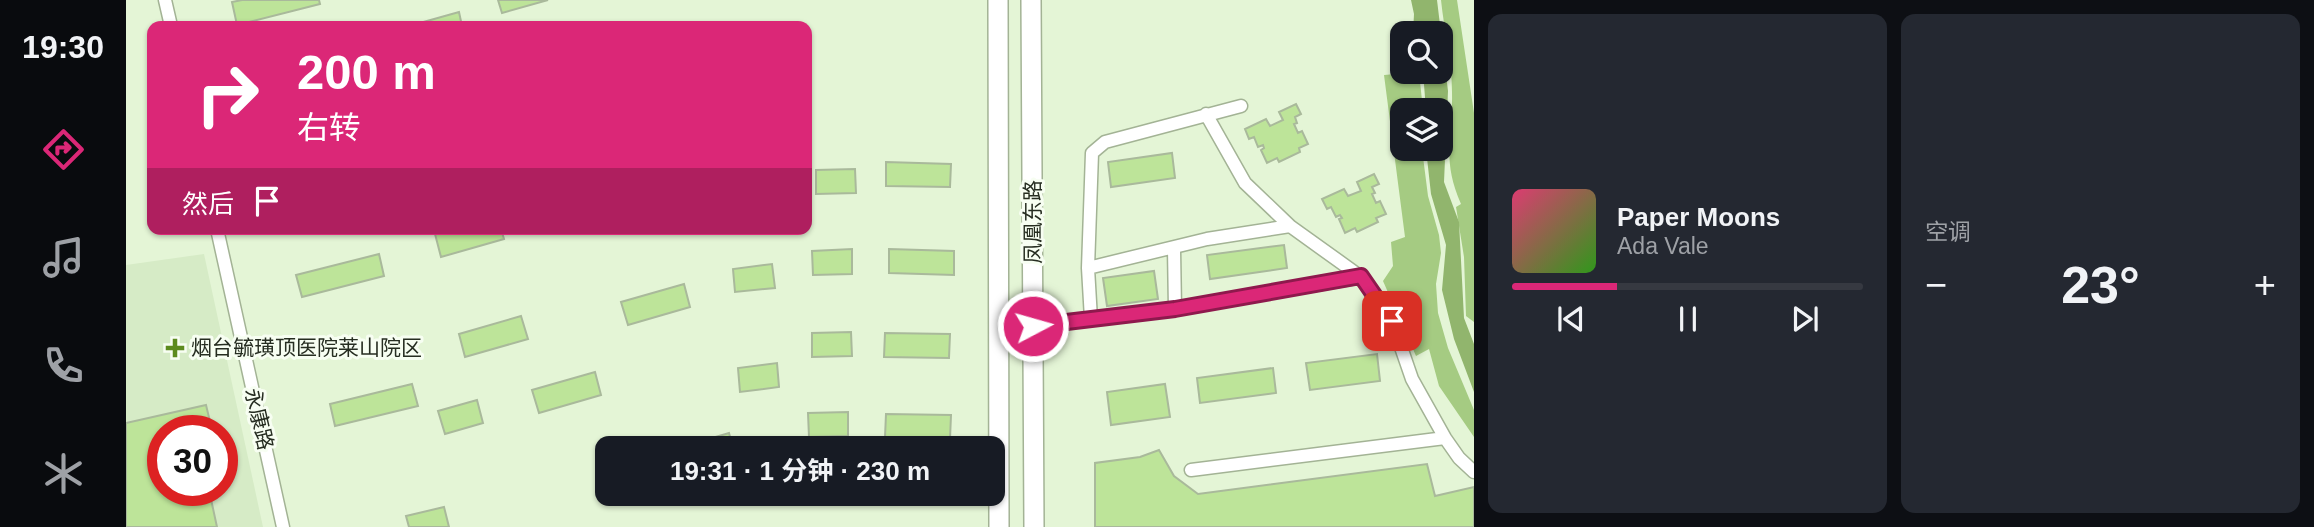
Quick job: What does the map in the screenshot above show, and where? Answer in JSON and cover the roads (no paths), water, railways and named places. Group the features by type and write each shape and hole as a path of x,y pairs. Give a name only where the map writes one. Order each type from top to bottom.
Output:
{"street":[{"path":"165,0 170,21"},
{"name":"凤凰东路","path":"998,0 999,527"},
{"name":"凤凰东路","path":"1031,0 1034,527"},
{"path":"1091,319 1088,268 1091,153 1105,142 1241,106"},
{"path":"1206,114 1245,183 1290,226 1361,276 1392,321 1412,379 1445,439 1474,472"},
{"path":"1088,268 1208,239 1290,226"},
{"name":"永康路","path":"218,235 283,527"},
{"path":"1174,249 1175,309"},
{"path":"1033,326 1175,309 1361,276"},
{"path":"1191,470 1445,439"}],"place":[{"name":"烟台毓璜顶医院莱山院区","path":"175,348"}]}
